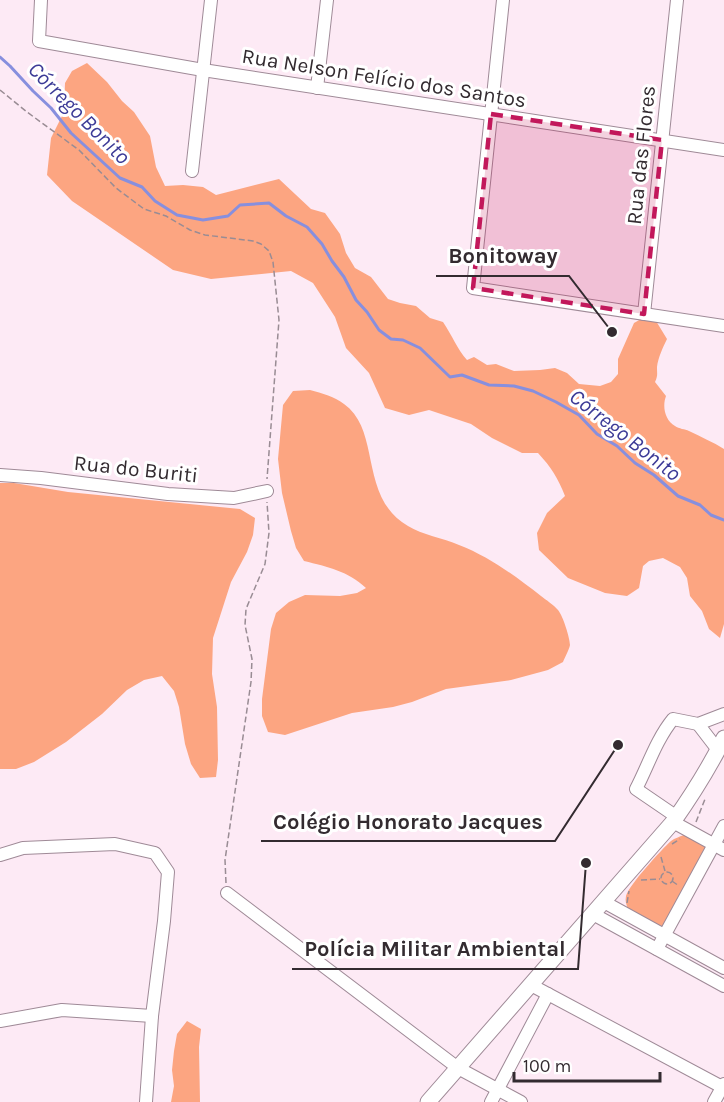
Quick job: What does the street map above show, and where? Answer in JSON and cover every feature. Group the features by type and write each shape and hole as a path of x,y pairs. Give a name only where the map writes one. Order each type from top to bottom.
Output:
{"main road":[{"path":"428,1102 675,820 721,744"}],"street":[{"name":"Rua Nelson Felício dos Santos","path":"41,0 39,41 203,70 724,150"},
{"path":"192,171 211,0"},
{"path":"317,88 327,0"},
{"path":"503,0 473,288 724,326"},
{"name":"Rua das Flores","path":"644,314 677,0"},
{"name":"Rua do Buriti","path":"0,475 168,494 234,498 267,491"},
{"path":"698,724 724,714"},
{"path":"719,847 675,820 636,789 662,733 673,719 698,724 721,744"},
{"path":"657,950 719,847 724,826"},
{"path":"0,855 24,849 115,844 155,853 168,872 152,1016 146,1102"},
{"path":"227,892 458,1068 521,1102"},
{"path":"604,902 724,968"},
{"path":"593,914 724,986"},
{"path":"531,985 724,1086 714,1102"},
{"path":"491,1102 548,994"},
{"path":"0,1022 62,1010 152,1016"}],"path":[{"path":"0,90 79,150 116,188 144,209 205,235 254,241 269,251 273,262 279,320 267,491 269,533 265,564 246,609 245,625 252,659 251,682 225,860 227,892"},
{"path":"660,856 665,871"},
{"path":"660,879 661,874 665,871"},
{"path":"665,871 671,873 672,881"},
{"path":"640,880 660,879 665,884 670,884 672,881"},
{"path":"672,881 683,888"},
{"path":"629,891 627,904 630,908"}],"highlighted area":[{"path":"491,114 662,140 644,314 473,288"}],"shaded area":[{"path":"87,63 134,112 150,136 156,167 165,186 203,187 216,195 279,179 311,209 325,213 340,234 346,253 355,268 371,277 388,299 416,306 430,318 443,322 467,360 474,357 487,365 496,364 514,371 555,368 567,373 579,384 600,386 611,382 618,374 618,359 634,323 641,319 656,321 667,339 658,360 655,382 666,396 664,409 667,417 677,427 724,449 724,624 720,638 709,629 702,611 690,596 687,578 680,567 663,558 649,561 643,566 639,588 627,596 605,593 568,578 539,550 537,533 547,513 565,496 554,473 543,458 538,453 522,453 471,424 429,410 409,415 385,408 369,373 346,348 335,317 313,283 291,271 211,279 173,270 72,201 47,175 51,138 64,112 65,83 72,71"},
{"path":"310,390 337,399 356,416 363,430 382,499 392,514 414,529 459,545 492,561 556,608 564,622 570,642 563,662 548,670 511,680 446,689 393,707 352,713 285,735 268,732 262,716 262,699 271,629 276,613 289,602 305,595 340,596 357,593 366,588 345,574 304,561 296,548 291,531 282,493 278,459 283,405 293,391"},
{"path":"0,483 240,509 255,518 253,535 231,582 213,638 212,674 217,707 216,777 200,778 191,764 174,691 162,676 144,680 127,690 102,714 66,742 34,762 16,769 0,769"},
{"path":"684,835 708,848 663,929 628,909 626,896 639,876 661,851 671,841"},
{"path":"187,1021 201,1029 200,1102 171,1102 174,1086 172,1070 177,1034"}],"waterway":[{"name":"Córrego Bonito","path":"0,57 51,108 71,133 120,178 142,187 155,201 177,215 203,220 228,216 240,205 269,203 286,216 307,227 322,244 356,300 379,330 391,339 403,340 420,348 450,377 462,375 489,385 514,386 533,391 556,402 579,415 597,434 617,446 678,496 700,505 711,515 724,520"}],"place":[{"name":"Bonitoway","path":"612,332"},
{"name":"Colégio Honorato Jacques","path":"618,745"},
{"name":"Polícia Militar Ambiental","path":"586,863"}]}
